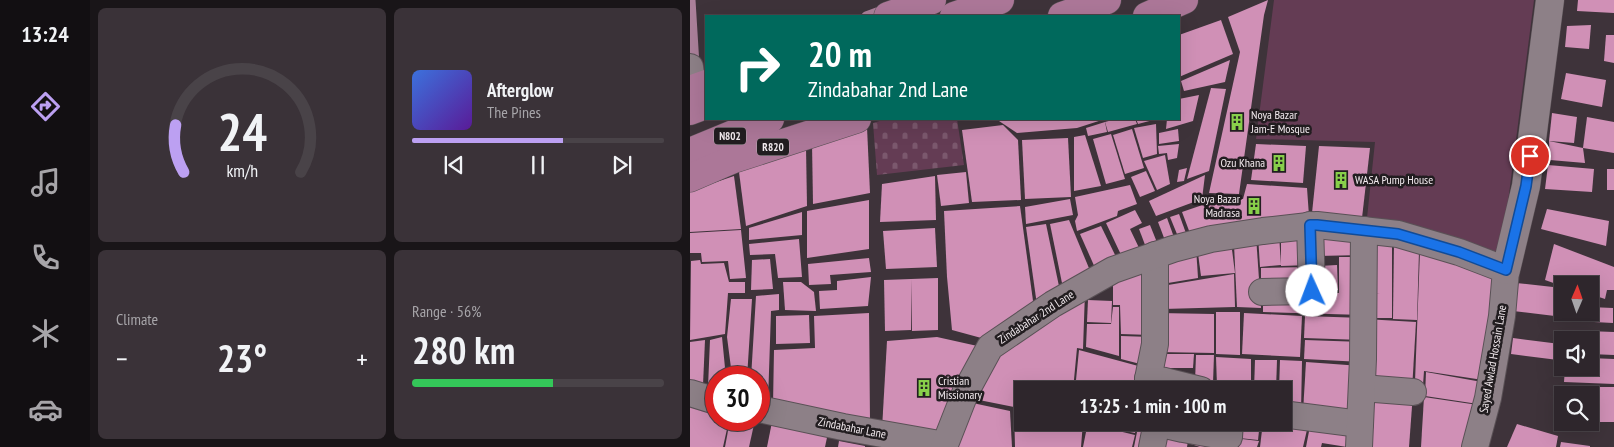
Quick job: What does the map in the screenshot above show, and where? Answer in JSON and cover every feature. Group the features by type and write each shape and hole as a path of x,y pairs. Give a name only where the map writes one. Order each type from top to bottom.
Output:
{"highway":[{"path":"891,15 932,0"},
{"path":"957,15 1000,0"},
{"path":"1149,15 1184,0"},
{"path":"1069,14 1106,4"},
{"name":"N802","path":"690,152 768,120"},
{"name":"R820","path":"690,178 734,159 854,120"}],"street":[{"path":"1506,270 1526,186 1550,0"},
{"path":"1262,292 1312,291 1310,225"},
{"name":"Zindabahar 2nd Lane","path":"945,446 966,391 990,347 1053,304 1113,270 1155,255 1211,239 1262,230 1310,225 1398,234 1459,252 1506,270"},
{"path":"1292,417 1360,435 1364,230"},
{"path":"1150,381 1155,344 1155,255"},
{"name":"Sayed Awlad Hossain Lane","path":"1475,447 1488,398 1502,316 1506,270"},
{"path":"1362,388 1413,392"},
{"path":"690,392 705,397"},
{"name":"Zindabahar Lane","path":"770,411 945,446"},
{"path":"1152,447 1155,431"},
{"path":"1194,431 1229,437 1229,431"}],"green space":[{"path":"1274,0 1534,0 1501,256 1367,218 1375,142 1256,139"},
{"path":"883,120 957,120 964,165 877,175 873,123"}],"building":[{"name":"Noya Bazar Jam-E Mosque","path":"1268,0 1264,15 1239,194 1209,193 1240,52 1228,17"},
{"path":"1578,0 1614,0 1614,13 1577,11"},
{"path":"1221,20 1233,54 1180,77 1180,35"},
{"path":"1591,25 1589,49 1565,47 1567,26"},
{"path":"1606,35 1614,35 1614,63 1604,61"},
{"path":"1230,60 1225,82 1184,91 1181,81"},
{"path":"1566,73 1606,80 1602,107 1561,99"},
{"path":"1211,88 1226,89 1209,171 1187,179"},
{"path":"1199,95 1193,121 1166,129 1167,120 1180,120 1180,99"},
{"path":"1552,113 1577,117 1574,143 1549,141"},
{"path":"1587,117 1614,122 1614,153 1583,148"},
{"path":"998,120 1102,120 1077,128 1017,133"},
{"path":"1112,120 1135,120 1137,124 1108,132 1105,122"},
{"path":"1136,120 1153,120 1138,124"},
{"path":"1105,122 1107,132 1088,136 1086,128"},
{"path":"1156,124 1157,154 1143,158 1134,128"},
{"path":"1003,125 1018,140 1021,200 972,202 962,130"},
{"path":"867,127 870,193 813,204 812,143"},
{"path":"1132,129 1144,168 1125,174 1113,135"},
{"path":"1178,129 1179,141 1159,144 1159,133"},
{"path":"1111,134 1125,179 1106,184 1093,139"},
{"path":"1085,135 1101,186 1074,191 1074,137"},
{"path":"1068,138 1071,197 1025,199 1022,140"},
{"path":"1549,141 1583,148 1585,163 1550,160"},
{"path":"1179,144 1177,158 1168,160 1167,153 1159,154 1158,146"},
{"name":"Ozu Khana","path":"1256,144 1306,146 1303,183 1251,180"},
{"name":"WASA Pump House","path":"1319,146 1370,148 1362,218 1312,213"},
{"path":"806,147 807,206 746,226 739,172"},
{"path":"1165,155 1170,184 1157,190 1144,161"},
{"path":"1548,165 1594,169 1592,192 1545,189"},
{"path":"1187,168 1184,181 1177,182 1179,170"},
{"path":"1607,169 1614,169 1614,190 1607,190"},
{"path":"1146,171 1155,191 1140,197 1131,177"},
{"path":"966,172 969,203 941,206 937,175"},
{"path":"1205,175 1202,199 1156,216 1149,201"},
{"path":"734,176 741,229 690,232 690,191"},
{"path":"935,176 936,220 880,222 882,184"},
{"name":"Noya Bazar Madrasa","path":"1247,184 1307,188 1309,216 1191,236 1182,212 1220,199 1243,199"},
{"path":"1130,185 1137,204 1118,211 1117,216 1077,231 1075,221 1078,215 1075,197"},
{"path":"1070,199 1073,215 1026,224 1025,207"},
{"path":"869,200 869,249 807,258 807,211"},
{"path":"1020,206 1034,308 985,339 952,330 944,211"},
{"path":"1547,209 1609,221 1606,246 1541,229"},
{"path":"1135,210 1142,223 1130,229 1141,252 1123,259 1106,223"},
{"path":"802,212 802,235 749,240 749,228"},
{"path":"1179,214 1187,236 1179,239 1170,217"},
{"path":"1167,218 1175,240 1166,243 1158,222"},
{"path":"1069,220 1091,273 1063,288 1050,224"},
{"path":"1046,224 1060,291 1037,305 1026,227"},
{"path":"1150,225 1158,245 1147,250 1139,229"},
{"path":"1101,226 1118,261 1096,270 1080,234"},
{"path":"935,228 937,267 886,269 883,231"},
{"path":"741,230 746,278 730,279 728,261 702,262 701,253 690,253 690,233"},
{"path":"1281,233 1309,233 1310,265 1281,266"},
{"path":"1279,234 1281,265 1260,267 1258,235"},
{"path":"1317,235 1363,235 1363,255 1317,256"},
{"path":"1364,235 1392,243 1392,318 1364,318 1365,294 1380,294 1364,293"},
{"path":"1256,236 1261,308 1237,307 1234,244"},
{"path":"799,239 802,277 778,278 775,254 750,255 749,244"},
{"path":"1231,242 1235,273 1201,276 1197,246"},
{"path":"1394,243 1419,251 1417,320 1393,319"},
{"path":"1554,244 1614,267 1614,290 1607,290 1605,299 1599,297 1599,276 1554,276 1554,283 1545,280"},
{"path":"1196,247 1198,278 1162,284 1160,260"},
{"path":"1420,251 1497,276 1483,380 1424,371 1423,385 1415,382"},
{"path":"1339,257 1363,257 1363,315 1263,312 1263,293 1339,293"},
{"path":"869,258 871,272 830,275 831,284 809,285 808,264"},
{"path":"770,259 773,289 751,290 752,260"},
{"path":"700,260 701,264 724,263 729,282 745,282 745,293 728,293 725,334 690,340 691,261"},
{"path":"1150,263 1151,335 1121,334 1120,305 1113,305 1113,278"},
{"path":"1337,265 1338,290 1313,290 1319,266"},
{"path":"1311,267 1311,290 1261,291 1261,268"},
{"path":"1234,274 1235,307 1163,309 1162,286"},
{"path":"871,277 868,306 820,309 819,291 837,290 837,281"},
{"path":"938,278 938,330 912,331 911,279"},
{"path":"911,279 911,330 885,331 884,280"},
{"path":"783,282 801,282 814,292 816,311 785,310"},
{"path":"1516,283 1554,287 1554,316 1513,311"},
{"path":"1085,292 1083,349 1077,348 1074,381 1014,381 1014,407 969,398 992,352"},
{"path":"779,294 779,310 771,311 769,366 752,366 756,296"},
{"path":"731,299 752,299 748,366 731,366 727,337"},
{"path":"1088,300 1112,301 1111,323 1087,322"},
{"path":"1113,307 1119,307 1119,356 1086,347 1087,324 1111,324"},
{"path":"1599,307 1613,308 1613,323 1575,321 1599,321"},
{"path":"1216,312 1240,312 1240,355 1216,354"},
{"path":"869,313 870,422 773,404 774,350 815,348 814,316"},
{"path":"1158,313 1214,314 1214,353 1158,352"},
{"path":"1244,313 1302,316 1300,357 1242,354"},
{"path":"809,315 810,343 776,344 776,316"},
{"path":"1305,316 1363,318 1362,340 1304,338"},
{"path":"1365,319 1416,322 1412,390 1364,387"},
{"path":"1599,331 1614,332 1614,355 1599,354"},
{"path":"1121,336 1151,337 1148,366 1121,359"},
{"path":"722,337 725,366 709,366 710,340"},
{"name":"Cristian Missionary","path":"937,337 982,347 941,439 882,429 887,341"},
{"path":"1513,338 1554,343 1554,359 1511,354"},
{"path":"705,340 703,385 690,381 690,342"},
{"path":"1305,340 1363,342 1362,362 1304,359"},
{"path":"1079,350 1142,367 1146,381 1076,381"},
{"path":"1158,354 1194,354 1193,368 1157,368"},
{"path":"1196,355 1214,355 1213,381 1195,381"},
{"path":"1216,357 1251,359 1251,381 1217,381"},
{"path":"1599,358 1614,359 1614,384 1564,382 1564,376 1599,376"},
{"path":"1255,360 1277,360 1276,381 1254,381"},
{"path":"1280,360 1302,361 1301,412 1292,412 1292,381 1279,381"},
{"path":"1306,362 1361,366 1358,415 1303,412"},
{"path":"1426,372 1482,382 1478,404 1425,396"},
{"path":"1599,387 1614,387 1614,422 1599,422"},
{"path":"1364,389 1413,393 1409,447 1361,447"},
{"path":"1424,397 1478,405 1467,447 1421,447"},
{"path":"690,398 705,401 705,431 727,431 723,447 690,447"},
{"path":"968,402 1010,411 1012,447 952,447"},
{"path":"773,417 829,428 825,447 767,447"},
{"path":"1292,421 1309,421 1303,447 1260,447 1262,431 1292,431"},
{"path":"1311,421 1358,429 1347,447 1322,443 1321,447 1306,447"},
{"path":"1517,424 1558,436 1556,447 1507,447"},
{"path":"728,431 753,431 749,447 725,447"},
{"path":"1015,431 1082,431 1081,447 1015,447"},
{"path":"1086,431 1118,431 1135,435 1132,447 1083,447"},
{"path":"1137,431 1154,431 1151,447 1134,447"},
{"path":"1157,431 1175,431 1189,435 1187,447 1153,447"},
{"path":"1230,431 1259,431 1258,440 1230,437"},
{"path":"1191,433 1259,441 1257,447 1200,447 1191,444"},
{"path":"839,441 865,446 865,447 838,447"},
{"path":"1561,442 1590,446 1590,447 1560,447"}],"waterway":[{"path":"691,0 695,65"},
{"path":"869,15 885,9"}],"place":[{"name":"Noya Bazar Jam-E Mosque","path":"1237,122"},
{"name":"Ozu Khana","path":"1279,163"},
{"name":"WASA Pump House","path":"1341,180"},
{"name":"Noya Bazar Madrasa","path":"1254,206"},
{"name":"Cristian Missionary","path":"924,388"}],"route":[{"path":"1312,291 1310,225 1398,234 1459,252 1506,270 1526,186 1530,156"}]}
